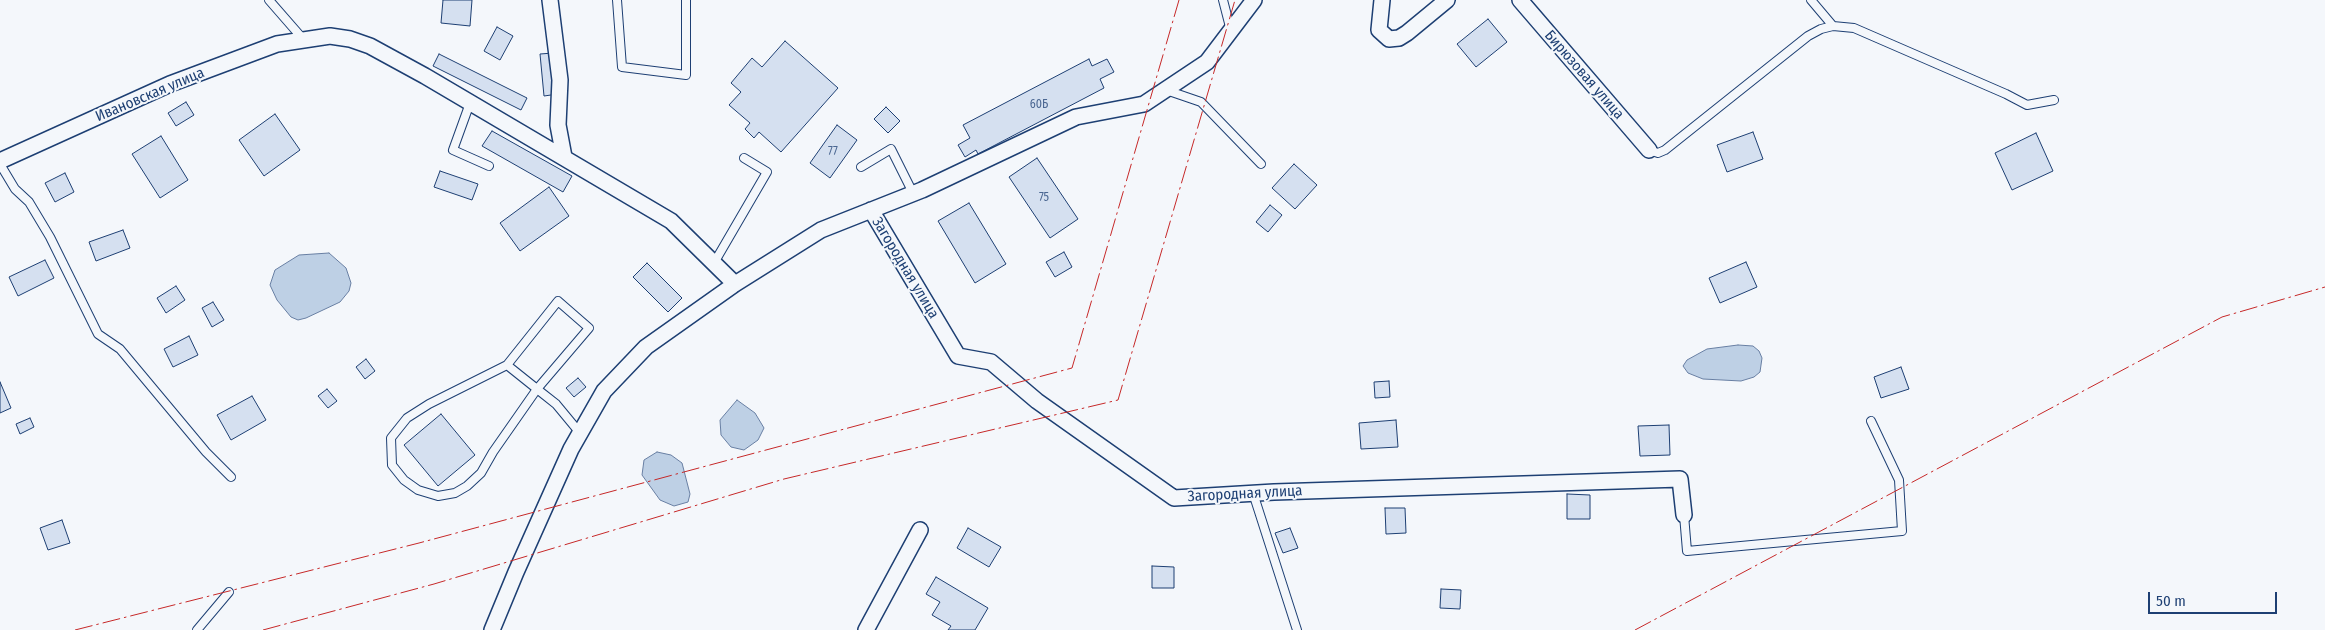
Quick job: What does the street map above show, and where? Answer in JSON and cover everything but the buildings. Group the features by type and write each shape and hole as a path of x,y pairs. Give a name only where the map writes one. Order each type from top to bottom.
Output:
{"street":[{"path":"550,0 560,80 558,125 564,157"},
{"path":"492,630 519,564 580,433 604,391 646,347 736,284 821,230 914,193 1076,117 1144,104 1207,62 1254,0"},
{"path":"1382,0 1379,30 1389,38 1399,38 1407,33 1447,0"},
{"name":"Бирюзовая улица","path":"1520,0 1649,150"},
{"name":"Ивановская улица","path":"0,163 170,84 277,44 303,38 330,36 350,39 370,46 470,102 671,221 736,284"},
{"name":"Загородная улица","path":"871,210 958,356 991,362 1037,401 1174,498 1253,493 1680,479 1684,515"},
{"path":"866,630 920,530"}],"lane":[{"path":"269,0 303,38"},
{"path":"617,0 622,67 686,75 686,0"},
{"path":"1223,0 1231,31"},
{"path":"1810,0 1833,26"},
{"path":"1649,150 1658,154 1666,150 1808,36 1821,29 1833,26 1854,28 2006,94 2027,105 2054,100"},
{"path":"1166,90 1201,102 1261,164"},
{"path":"470,102 453,150 489,166"},
{"path":"861,168 891,149 914,193"},
{"path":"714,263 766,172 744,158"},
{"path":"0,163 15,189 29,202 50,236 98,334 120,348 206,452 230,477"},
{"path":"558,301 589,328 537,389 481,473 467,486 455,493 438,496 418,490 404,480 392,465 392,438 407,418 429,404 507,365 558,301"},
{"path":"507,365 556,404 580,433"},
{"path":"1684,515 1687,551 1902,531 1899,480 1871,421"},
{"path":"1253,493 1297,630"},
{"path":"196,630 229,592"}],"water":[{"path":"329,253 346,268 351,283 349,291 340,302 306,318 298,320 291,317 277,300 270,285 275,270 299,255"},
{"path":"1738,345 1753,346 1759,351 1762,358 1760,372 1754,377 1741,381 1703,379 1688,373 1683,366 1687,360 1707,349"},
{"path":"737,400 755,413 764,428 758,440 744,450 731,447 721,435 720,420"},
{"path":"657,452 671,455 682,463 690,494 688,502 674,506 660,500 642,475 644,460"}],"power":[{"path":"75,630 419,543 1072,368 1179,0"},
{"path":"263,630 434,584 784,479 1118,400 1235,0"},
{"path":"1635,630 2222,317 2325,287"}]}
